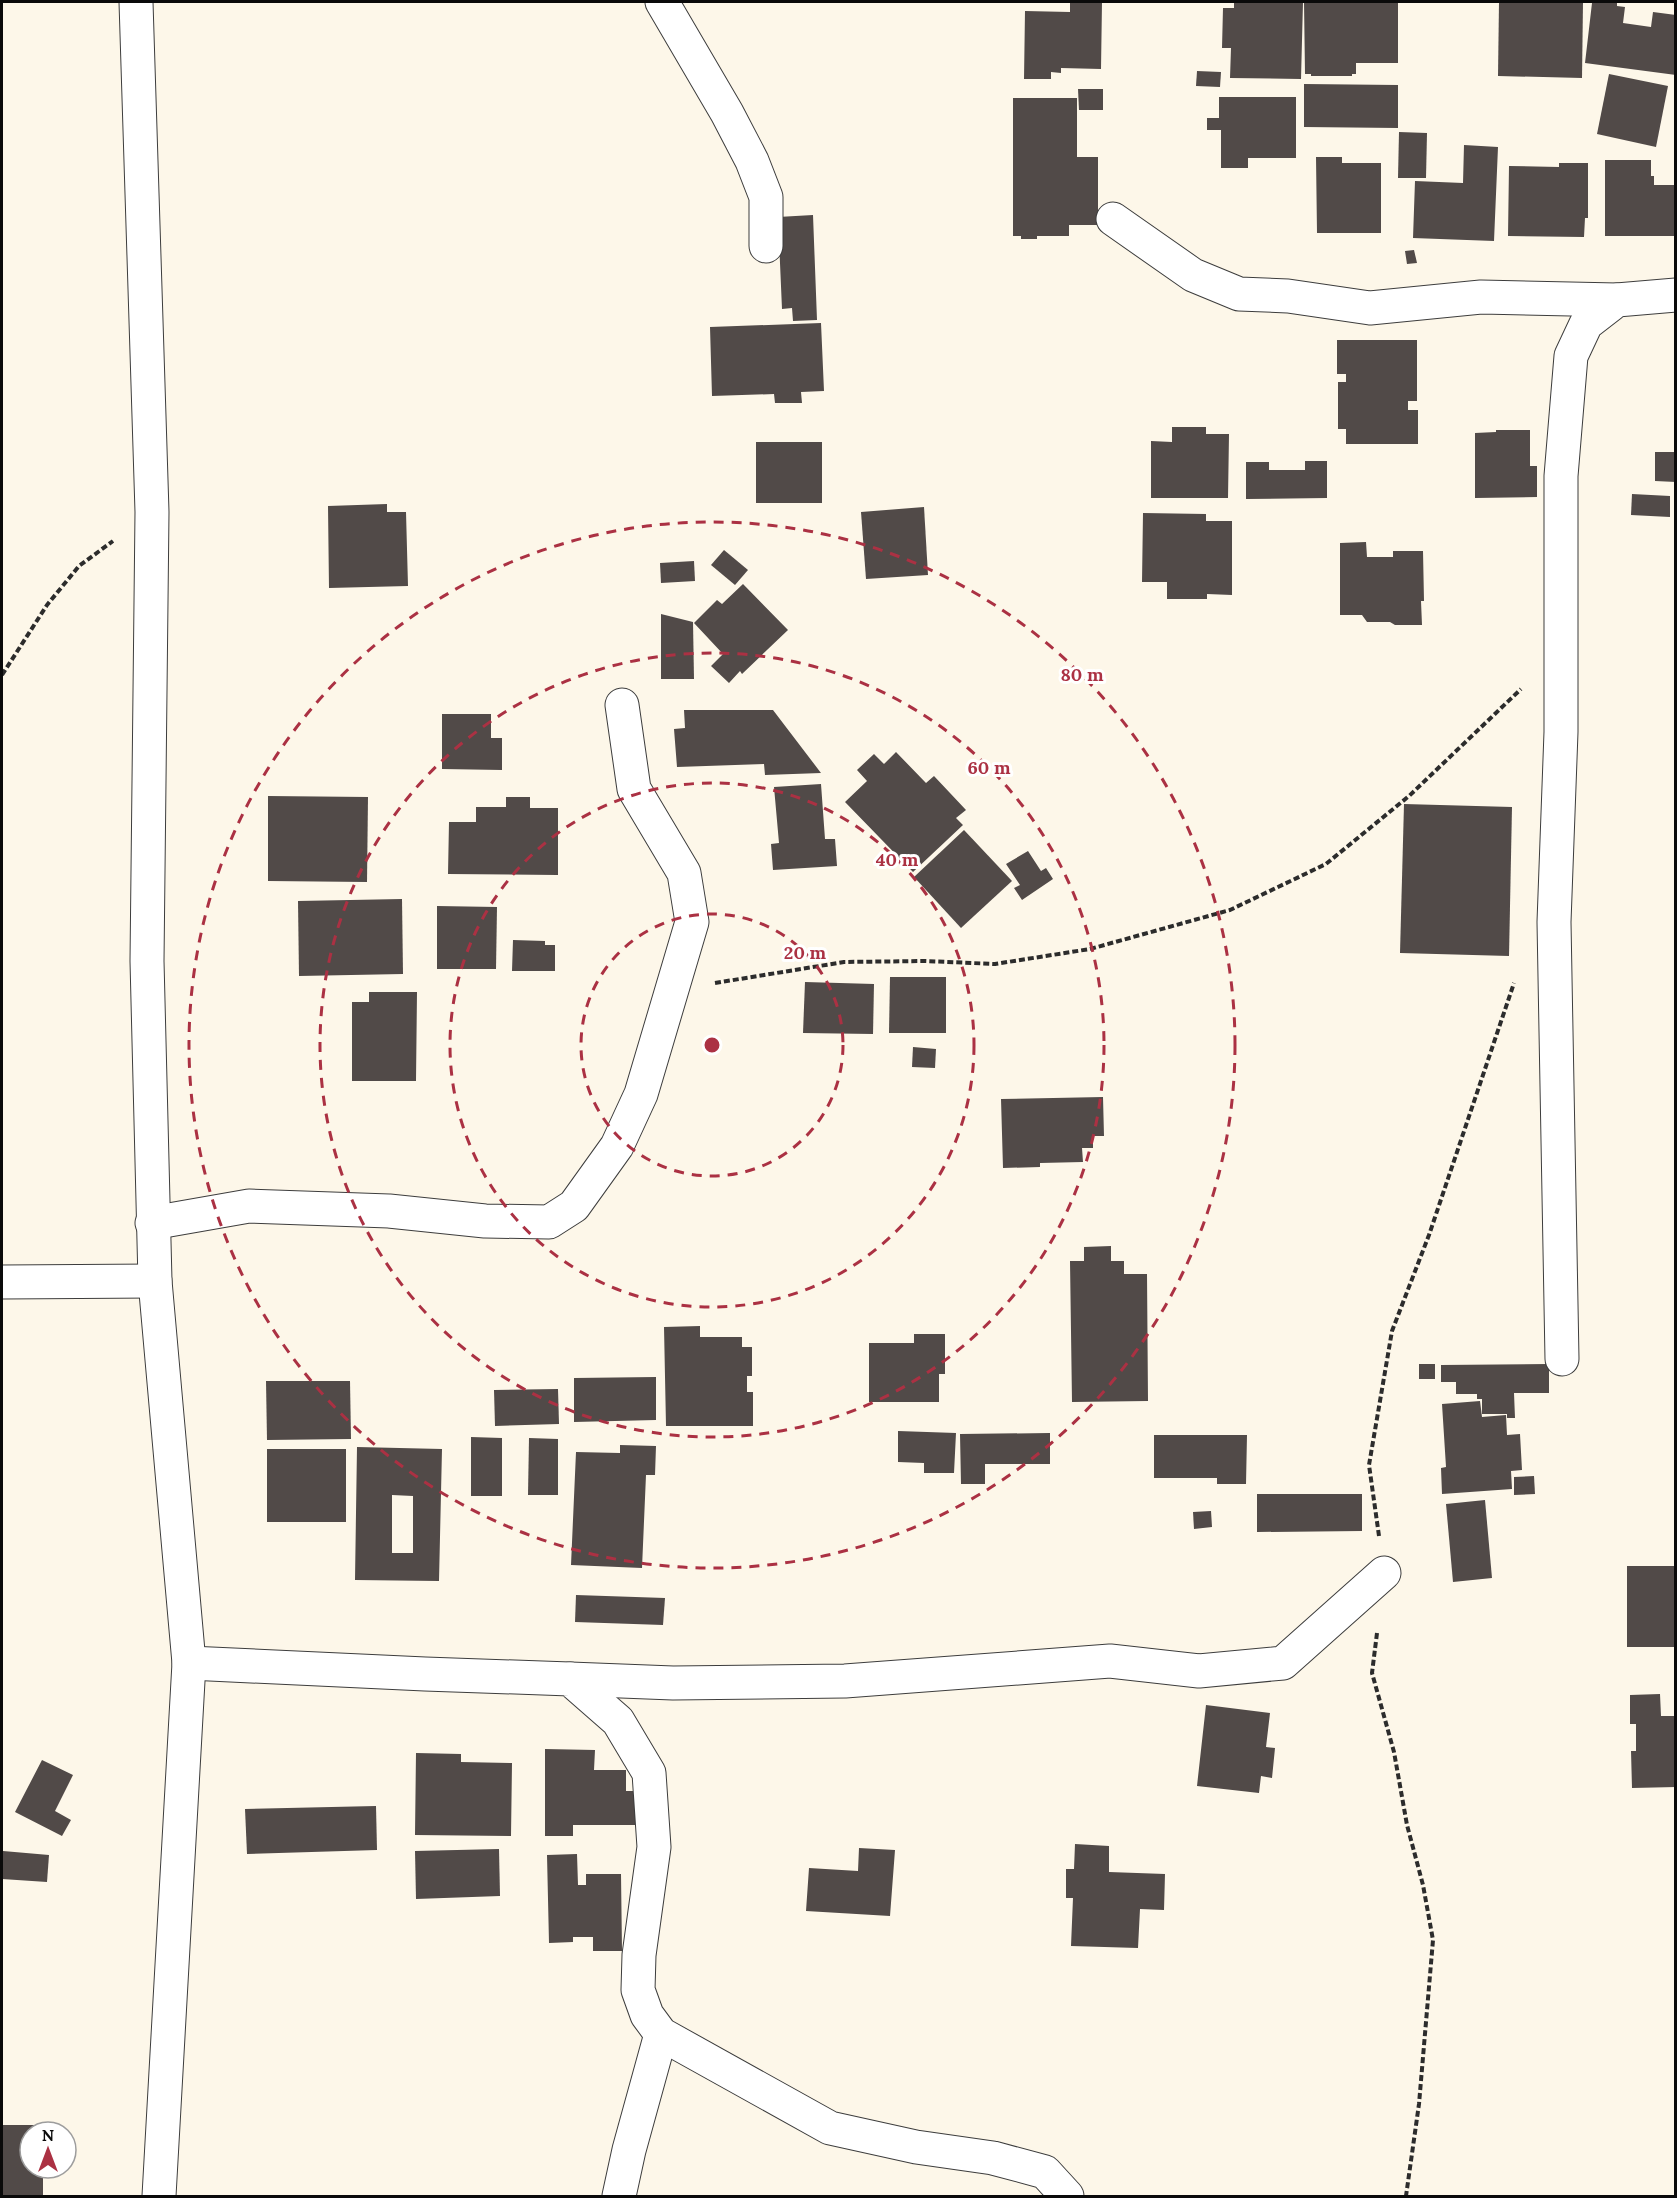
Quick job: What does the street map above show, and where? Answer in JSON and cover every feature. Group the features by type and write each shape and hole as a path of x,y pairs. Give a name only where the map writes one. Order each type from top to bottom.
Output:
{"street":[{"path":"136,2 152,512 147,961 152,1223 154,1281 189,1663 159,2196"},
{"path":"662,2 727,113 752,161 766,197 766,246"},
{"path":"1113,219 1193,275 1239,294 1288,296 1370,308 1481,297 1617,300 1676,295"},
{"path":"1562,1359 1554,922 1561,732 1561,476 1571,356 1586,324 1617,300"},
{"path":"152,1223 249,1206 389,1211 485,1221 549,1222 574,1206 617,1146 641,1094 692,922 684,873 634,789 622,705"},
{"path":"2,1282 154,1281"},
{"path":"189,1663 673,1683 845,1681 1110,1661 1199,1671 1283,1663 1384,1573"},
{"path":"570,1678 618,1721 649,1773 654,1847 639,1955 638,1990 647,2015 660,2034 830,2128 916,2147 993,2158 1046,2172 1067,2196"},
{"path":"619,2196 660,2034"}],"path":[{"path":"2,675 46,605 79,566 152,512"},
{"path":"671,990 844,962 924,961 995,964 1090,949 1230,910 1326,864 1409,796 1561,651"},
{"path":"1406,2196 1419,2104 1432,1940 1423,1885 1407,1825 1394,1752 1372,1673 1384,1573 1369,1465 1392,1331 1429,1235 1517,976"}],"building":[{"path":"1070,2 1102,2 1101,69 1061,68 1061,73 1051,72 1051,79 1024,79 1025,11 1070,12"},
{"path":"1234,2 1303,2 1301,79 1230,78 1231,48 1222,48 1223,8 1234,8"},
{"path":"1304,2 1398,2 1398,63 1356,63 1356,74 1352,76 1305,74"},
{"path":"1499,2 1583,2 1582,78 1498,76"},
{"path":"1617,2 1617,6 1625,7 1623,23 1651,27 1653,12 1676,15 1676,75 1585,63 1592,3"},
{"path":"1197,71 1221,72 1220,87 1196,86"},
{"path":"1609,74 1668,86 1656,147 1597,134"},
{"path":"1304,84 1398,85 1398,128 1304,127"},
{"path":"1078,89 1103,89 1103,110 1079,110"},
{"path":"1219,97 1296,97 1296,158 1248,158 1248,168 1221,168 1221,130 1207,130 1207,118 1219,118"},
{"path":"1013,98 1077,98 1077,157 1098,157 1098,225 1069,225 1069,236 1037,236 1037,239 1021,239 1021,236 1013,236"},
{"path":"1399,132 1427,133 1426,178 1398,178"},
{"path":"1464,145 1498,147 1494,241 1413,238 1415,181 1463,183"},
{"path":"1316,157 1342,157 1342,163 1381,163 1381,233 1317,233"},
{"path":"1605,160 1651,160 1651,176 1654,176 1654,185 1676,185 1676,236 1605,236"},
{"path":"1559,163 1588,163 1588,218 1585,218 1584,237 1508,236 1509,166 1559,167"},
{"path":"813,215 817,320 793,321 792,308 782,309 778,217"},
{"path":"1414,250 1417,263 1407,264 1405,251"},
{"path":"821,323 824,391 801,392 802,403 775,403 774,394 712,396 710,327"},
{"path":"1337,340 1417,340 1417,401 1408,401 1408,410 1418,410 1418,444 1346,444 1346,429 1338,429 1338,382 1346,382 1346,374 1337,374"},
{"path":"1172,427 1206,427 1206,434 1229,434 1228,498 1151,498 1151,441 1172,442"},
{"path":"1496,430 1530,430 1530,466 1537,466 1537,497 1475,498 1475,433 1496,432"},
{"path":"756,442 822,442 822,503 756,503"},
{"path":"1655,452 1676,452 1676,482 1655,481"},
{"path":"1305,461 1327,461 1327,498 1246,499 1246,462 1269,462 1269,470 1305,470"},
{"path":"1632,494 1670,496 1670,517 1631,515"},
{"path":"387,504 387,512 406,512 408,586 329,588 328,506"},
{"path":"924,507 928,575 866,579 861,512"},
{"path":"1143,513 1206,514 1206,521 1232,521 1232,595 1207,594 1207,599 1167,599 1167,582 1142,582"},
{"path":"1366,542 1367,557 1393,557 1393,551 1423,551 1422,625 1367,622 1362,615 1340,615 1340,543"},
{"path":"724,550 748,570 735,585 711,565"},
{"path":"694,561 695,581 661,583 660,563"},
{"path":"743,584 788,630 742,674 740,671 729,683 711,666 723,654 694,623 717,600 722,604"},
{"path":"661,614 693,622 694,679 661,679"},
{"path":"684,710 773,710 821,773 765,775 764,764 677,767 674,729 685,728"},
{"path":"442,714 491,714 491,738 502,738 502,770 442,769"},
{"path":"896,752 926,783 934,776 966,810 956,818 963,825 913,872 845,802 867,781 857,770 874,754 884,764"},
{"path":"821,784 825,839 835,839 837,866 773,870 771,844 779,843 774,787"},
{"path":"268,796 368,797 367,882 268,881"},
{"path":"506,797 530,797 530,808 558,808 558,875 448,874 449,822 476,822 476,807 506,807"},
{"path":"1404,804 1512,807 1509,956 1400,953"},
{"path":"964,830 1012,881 961,928 914,877"},
{"path":"1028,851 1041,871 1046,868 1053,879 1022,900 1014,888 1020,885 1006,864"},
{"path":"402,899 403,974 299,976 298,901"},
{"path":"437,906 497,907 496,969 437,969"},
{"path":"513,940 545,941 545,945 555,945 555,971 512,971"},
{"path":"890,977 946,977 946,1033 889,1033"},
{"path":"805,982 874,984 873,1034 803,1033"},
{"path":"369,992 417,992 416,1081 352,1081 352,1002 369,1002"},
{"path":"913,1047 936,1049 935,1068 912,1067"},
{"path":"1103,1097 1104,1136 1093,1136 1093,1148 1082,1148 1083,1162 1040,1163 1040,1167 1003,1168 1001,1099"},
{"path":"1111,1246 1111,1261 1124,1261 1124,1274 1147,1274 1148,1401 1072,1402 1070,1261 1084,1261 1084,1247"},
{"path":"700,1326 700,1337 742,1337 742,1347 752,1347 752,1376 747,1376 747,1392 753,1392 753,1426 666,1426 664,1327"},
{"path":"914,1334 945,1334 945,1374 939,1374 939,1402 869,1402 869,1343 914,1343"},
{"path":"1419,1364 1435,1364 1435,1379 1419,1379"},
{"path":"1549,1364 1549,1393 1514,1393 1515,1418 1507,1418 1507,1414 1482,1414 1482,1399 1477,1399 1477,1394 1456,1394 1456,1382 1441,1382 1441,1365"},
{"path":"656,1377 656,1420 574,1422 574,1378"},
{"path":"266,1381 350,1381 351,1439 267,1440"},
{"path":"558,1389 559,1424 495,1426 494,1390"},
{"path":"1480,1401 1482,1417 1506,1415 1507,1435 1520,1434 1522,1470 1511,1471 1512,1489 1442,1494 1441,1468 1446,1467 1442,1404"},
{"path":"898,1431 956,1433 954,1473 924,1473 924,1463 898,1462"},
{"path":"1050,1433 1050,1464 985,1464 985,1484 961,1484 960,1434"},
{"path":"1154,1435 1247,1435 1246,1484 1217,1484 1217,1478 1154,1478"},
{"path":"471,1437 502,1438 502,1496 471,1496"},
{"path":"529,1438 558,1439 558,1495 528,1495"},
{"path":"620,1445 656,1446 655,1475 646,1475 642,1568 571,1565 576,1452 620,1453"},
{"path":"357,1447 442,1449 439,1581 355,1580","holes":["392,1495 413,1496 413,1553 392,1553"]},
{"path":"267,1449 346,1449 346,1522 267,1522"},
{"path":"1534,1476 1535,1494 1514,1495 1514,1477"},
{"path":"1257,1494 1362,1494 1362,1531 1257,1532"},
{"path":"1485,1500 1492,1578 1453,1582 1446,1504"},
{"path":"1211,1511 1212,1527 1194,1529 1193,1512"},
{"path":"1627,1566 1676,1566 1676,1647 1627,1647"},
{"path":"576,1595 665,1598 663,1625 575,1622"},
{"path":"1660,1694 1661,1716 1676,1716 1676,1787 1632,1788 1631,1751 1636,1751 1636,1724 1630,1724 1630,1695"},
{"path":"1206,1705 1270,1713 1266,1747 1275,1748 1272,1778 1261,1776 1259,1793 1197,1786"},
{"path":"545,1749 595,1750 594,1770 626,1770 626,1791 637,1791 637,1825 573,1825 573,1836 545,1836"},
{"path":"416,1753 461,1754 461,1762 512,1763 511,1836 415,1835"},
{"path":"42,1760 73,1775 55,1811 71,1820 62,1836 15,1812"},
{"path":"376,1806 377,1850 247,1854 245,1809"},
{"path":"1075,1844 1109,1846 1109,1872 1165,1874 1164,1910 1140,1909 1138,1948 1071,1946 1073,1898 1066,1898 1066,1869 1074,1869"},
{"path":"859,1848 895,1850 890,1916 806,1911 809,1868 858,1871"},
{"path":"499,1849 500,1896 416,1899 415,1851"},
{"path":"3,1851 49,1855 47,1882 2,1879"},
{"path":"577,1854 578,1885 586,1885 586,1874 621,1874 622,1951 593,1951 593,1937 573,1937 573,1942 549,1943 547,1855"},
{"path":"2,2125 18,2125 18,2180 43,2180 43,2196 2,2196"}]}
